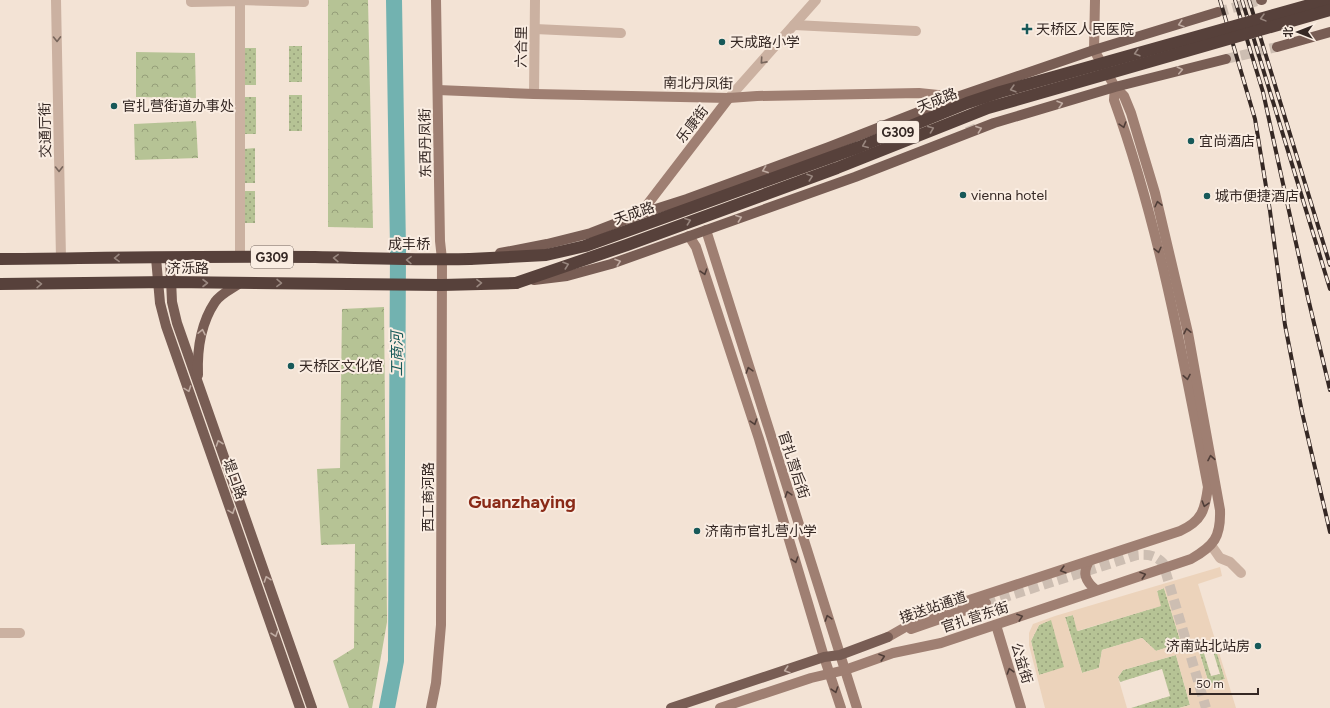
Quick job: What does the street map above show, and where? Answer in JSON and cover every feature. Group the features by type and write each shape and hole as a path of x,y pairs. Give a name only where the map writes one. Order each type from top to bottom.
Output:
{"highway":[{"name":"天成路","path":"442,259 546,255 585,246 859,147 1000,92 1327,0"},
{"name":"天成路","path":"442,285 516,283 626,245 837,168 923,132 988,108 1330,10"},
{"name":"济泺路","path":"0,259 170,257 375,259"},
{"name":"成丰桥","path":"375,259 442,259"},
{"name":"济泺路","path":"0,284 170,282 442,285"}],"main road":[{"name":"东西丹凤街","path":"436,0 442,285"},
{"path":"1096,0 1094,50 1115,87"},
{"name":"天成路","path":"470,259 547,244 591,233 640,214 687,199 829,147 957,97 1094,50 1218,12"},
{"path":"1276,47 1330,32"},
{"name":"天成路","path":"516,283 567,276 611,264 855,177 994,123 1115,87 1226,59"},
{"name":"官扎营东街","path":"720,708 893,654 941,644 1096,590 1191,559 1203,552 1218,536 1220,510 1188,333 1155,193 1131,113 1124,96 1115,87"},
{"name":"官扎营东街","path":"671,708 824,657 840,655 888,637 930,613 1088,563 1180,531 1193,526 1199,519 1206,503 1208,487 1180,341 1146,200 1114,100 1115,87"},
{"name":"南北丹凤街","path":"438,90 534,94 729,98 905,94 957,97"},
{"name":"乐康街","path":"640,214 729,98"},
{"name":"官扎营后街","path":"706,230 857,708"},
{"name":"官扎营后街","path":"689,236 696,247 759,439 824,657 841,708"},
{"name":"堤口路","path":"170,257 172,302 177,323 312,708"},
{"name":"堤口路","path":"156,258 160,303 166,326 300,708"},
{"path":"199,385 197,356 204,324 215,300 240,283"},
{"name":"西工商河路","path":"431,708 436,683 441,625 442,285"},
{"path":"1088,563 1084,569 1085,579 1096,590"},
{"name":"接送站通道","path":"888,637 986,603"},
{"name":"公益街","path":"996,625 1021,708"}],"street":[{"name":"交通厅街","path":"56,0 61,258"},
{"path":"191,0 191,2 304,2"},
{"name":"六合里","path":"534,94 536,0"},
{"name":"乐康街","path":"729,98 816,0"},
{"path":"240,1 240,257"},
{"path":"794,25 916,31"},
{"path":"535,29 621,33"},
{"path":"1211,545 1220,558 1230,562 1241,573"},
{"path":"0,633 20,633"}],"green space":[{"path":"328,0 368,0 373,228 328,227"},
{"path":"289,46 302,46 302,82 289,82"},
{"path":"243,48 256,48 256,85 243,85"},
{"path":"136,52 195,53 196,98 136,97"},
{"path":"289,95 302,95 302,131 289,131"},
{"path":"243,97 256,97 256,134 243,134"},
{"path":"196,121 198,158 135,160 134,124"},
{"path":"255,148 255,183 244,183 244,149"},
{"path":"245,191 255,191 255,223 245,223"},
{"path":"384,307 387,622 372,708 349,708 333,661 354,648 355,544 321,545 317,469 340,468 342,309"},
{"path":"1164,588 1181,643 1156,651 1142,638 1102,650 1099,668 1082,673 1065,617 1073,615 1078,631 1160,606 1157,591"},
{"path":"1052,619 1065,668 1039,675 1031,641 1039,625"},
{"path":"1215,646 1225,679 1209,684 1199,651 1203,650 1211,676 1220,674 1212,648"},
{"path":"1176,655 1190,705 1179,708 1131,708 1170,696 1162,669 1120,682 1118,677 1123,670"}],"shaded area":[{"path":"1220,567 1222,576 1198,584 1236,708 1179,708 1190,705 1176,655 1123,670 1118,677 1127,708 1045,708 1029,645 1029,633 1033,624 1055,616","holes":["1164,588 1181,643 1156,651 1142,638 1102,650 1099,668 1082,673 1065,617 1073,615 1077,631 1161,606 1157,591","1051,620 1064,667 1039,675 1031,641 1039,625","1215,647 1225,679 1209,684 1199,652"]}],"waterway":[{"name":"工商河","path":"387,708 396,661 398,249 394,0"}],"tunnel":[{"path":"1218,12 1261,0"},
{"path":"1226,59 1277,47"},
{"path":"958,98 972,131"},
{"path":"986,603 1137,555 1148,555 1154,557 1163,563 1206,708"}],"railway":[{"path":"1220,0 1255,119 1270,211 1285,325 1302,412 1330,532"},
{"path":"1235,0 1263,92 1308,298 1330,390"},
{"path":"1242,0 1330,289"},
{"path":"1249,0 1330,265"}],"place":[{"name":"天桥区人民医院","path":"1027,29"},
{"name":"天成路小学","path":"722,42"},
{"name":"官扎营街道办事处","path":"114,106"},
{"name":"宜尚酒店","path":"1191,141"},
{"name":"vienna hotel","path":"963,195"},
{"name":"城市便捷酒店","path":"1207,196"},
{"name":"天桥区文化馆","path":"291,366"},
{"name":"济南市官扎营小学","path":"697,531"},
{"name":"济南站北站房","path":"1258,646"}],"district":[{"name":"Guanzhaying","path":"522,502"}]}
